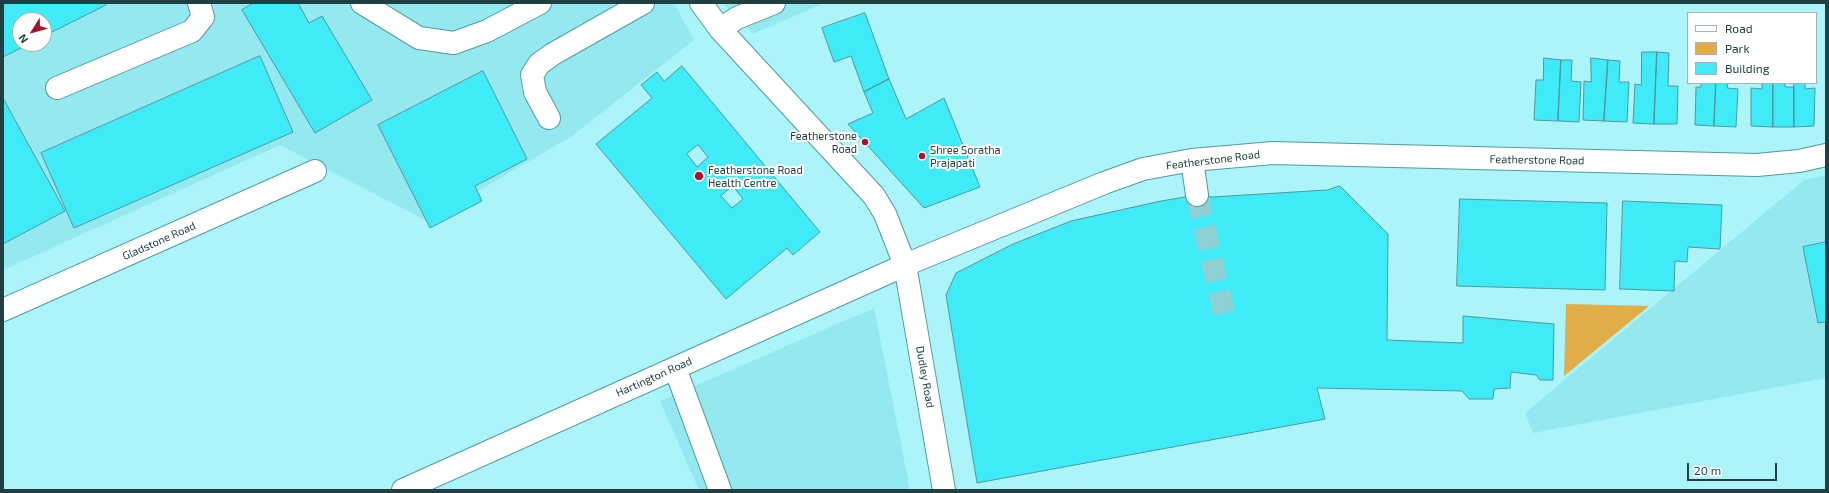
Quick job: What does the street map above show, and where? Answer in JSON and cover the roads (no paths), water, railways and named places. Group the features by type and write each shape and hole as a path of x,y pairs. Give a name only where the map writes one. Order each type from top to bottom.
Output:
{"street":[{"path":"57,88 192,32 203,17 199,3"},
{"path":"362,3 419,38 454,43 487,31 540,3"},
{"path":"549,118 535,92 532,75 539,64 552,54 644,3"},
{"path":"701,3 720,28 874,196 885,214 905,264"},
{"path":"720,28 737,18 774,3"},
{"name":"Featherstone Road","path":"905,264 1104,183 1143,169 1192,160 1273,153 1757,165 1799,161 1826,155"},
{"path":"1192,160 1197,195"},
{"name":"Gladstone Road","path":"3,310 315,171"},
{"name":"Hartington Road","path":"403,490 905,264"},
{"name":"Dudley Road","path":"905,264 944,490"},
{"path":"675,368 720,490"}],"tunnel":[{"path":"1197,195 1225,317"}],"place":[{"name":"Featherstone Road","path":"865,142"},
{"name":"Shree Soratha Prajapati","path":"922,156"},
{"name":"Featherstone Road Health Centre","path":"699,176"}]}
